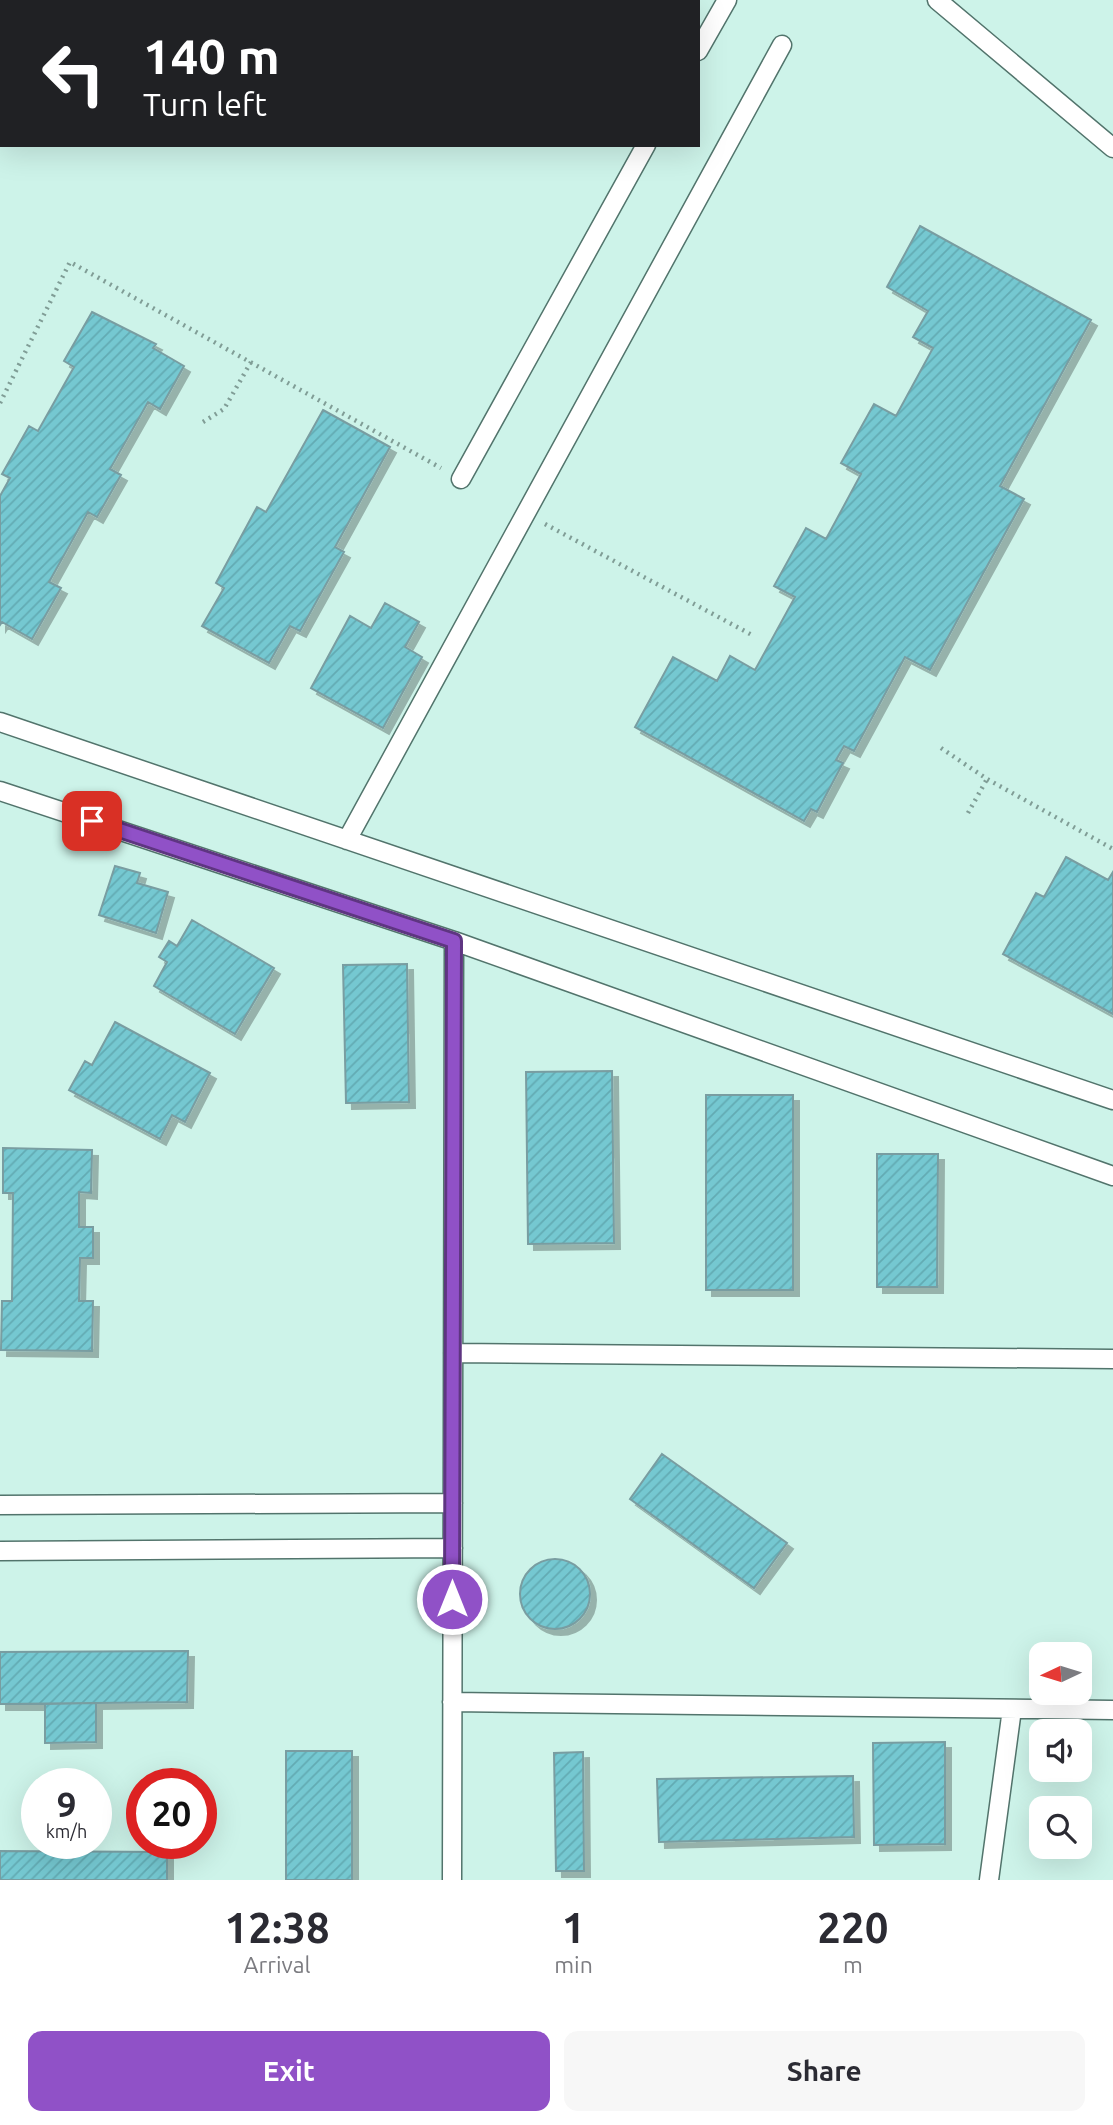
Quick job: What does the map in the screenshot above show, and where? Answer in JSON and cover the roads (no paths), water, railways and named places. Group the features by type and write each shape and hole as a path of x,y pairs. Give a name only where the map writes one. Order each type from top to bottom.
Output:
{"lane":[{"path":"700,47 727,0"},
{"path":"937,0 1113,148"},
{"path":"347,840 782,45"},
{"path":"461,478 645,147"},
{"path":"0,722 1113,1100"},
{"path":"0,791 454,941 1113,1176"},
{"path":"452,1880 454,941"},
{"path":"453,1353 1113,1359"},
{"path":"0,1505 453,1503"},
{"path":"0,1551 453,1548"},
{"path":"452,1702 1113,1710"},
{"path":"989,1880 1012,1709"}]}
